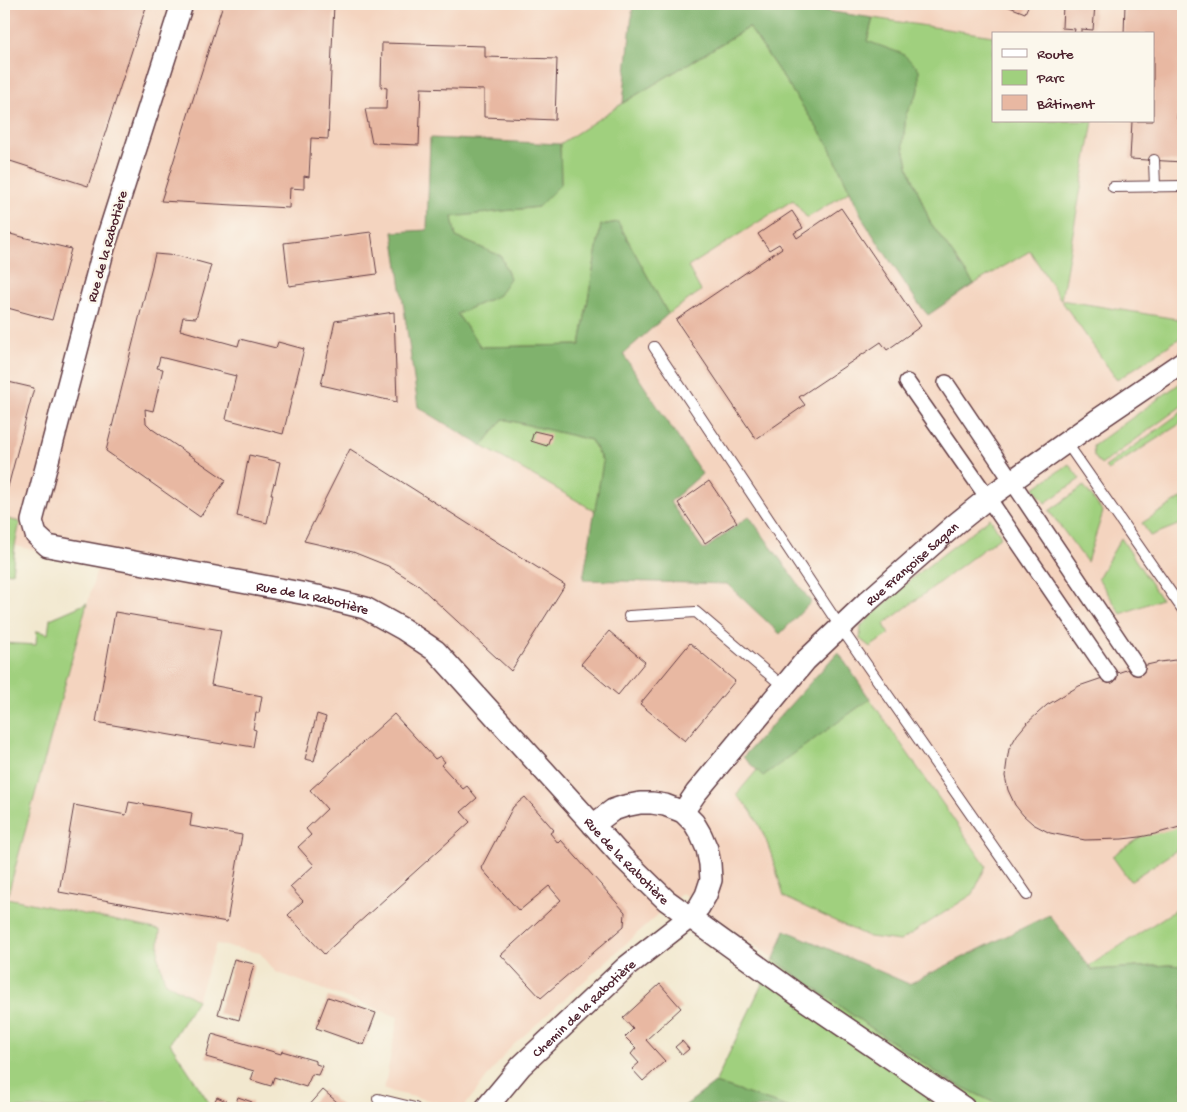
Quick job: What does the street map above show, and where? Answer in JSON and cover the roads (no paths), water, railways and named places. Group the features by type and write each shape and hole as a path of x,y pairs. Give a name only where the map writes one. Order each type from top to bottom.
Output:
{"street":[{"name":"Rue de la Rabotière","path":"182,4 104,248 32,521 36,535 48,546 317,596 365,608 403,629 436,652 623,858 666,900 805,1000 964,1108"},
{"name":"Rue Françoise Sagan","path":"684,812 696,793 805,661 866,603 988,498 1183,362"},
{"path":"907,382 1109,675"},
{"path":"946,383 1137,667"},
{"path":"593,825 613,810 640,803 652,802 684,812"},
{"name":"Chemin de la Rabotière","path":"486,1108 521,1066 626,967 690,917 699,907 706,895 711,880 710,864 707,849 701,835 694,823 684,812"}],"lane":[{"path":"1154,160 1155,187"},
{"path":"1113,187 1183,186"},
{"path":"654,348 841,628 1027,895"},
{"path":"1066,442 1183,610"},
{"path":"629,616 696,612 784,687"},
{"path":"378,1099 415,1108"}]}
